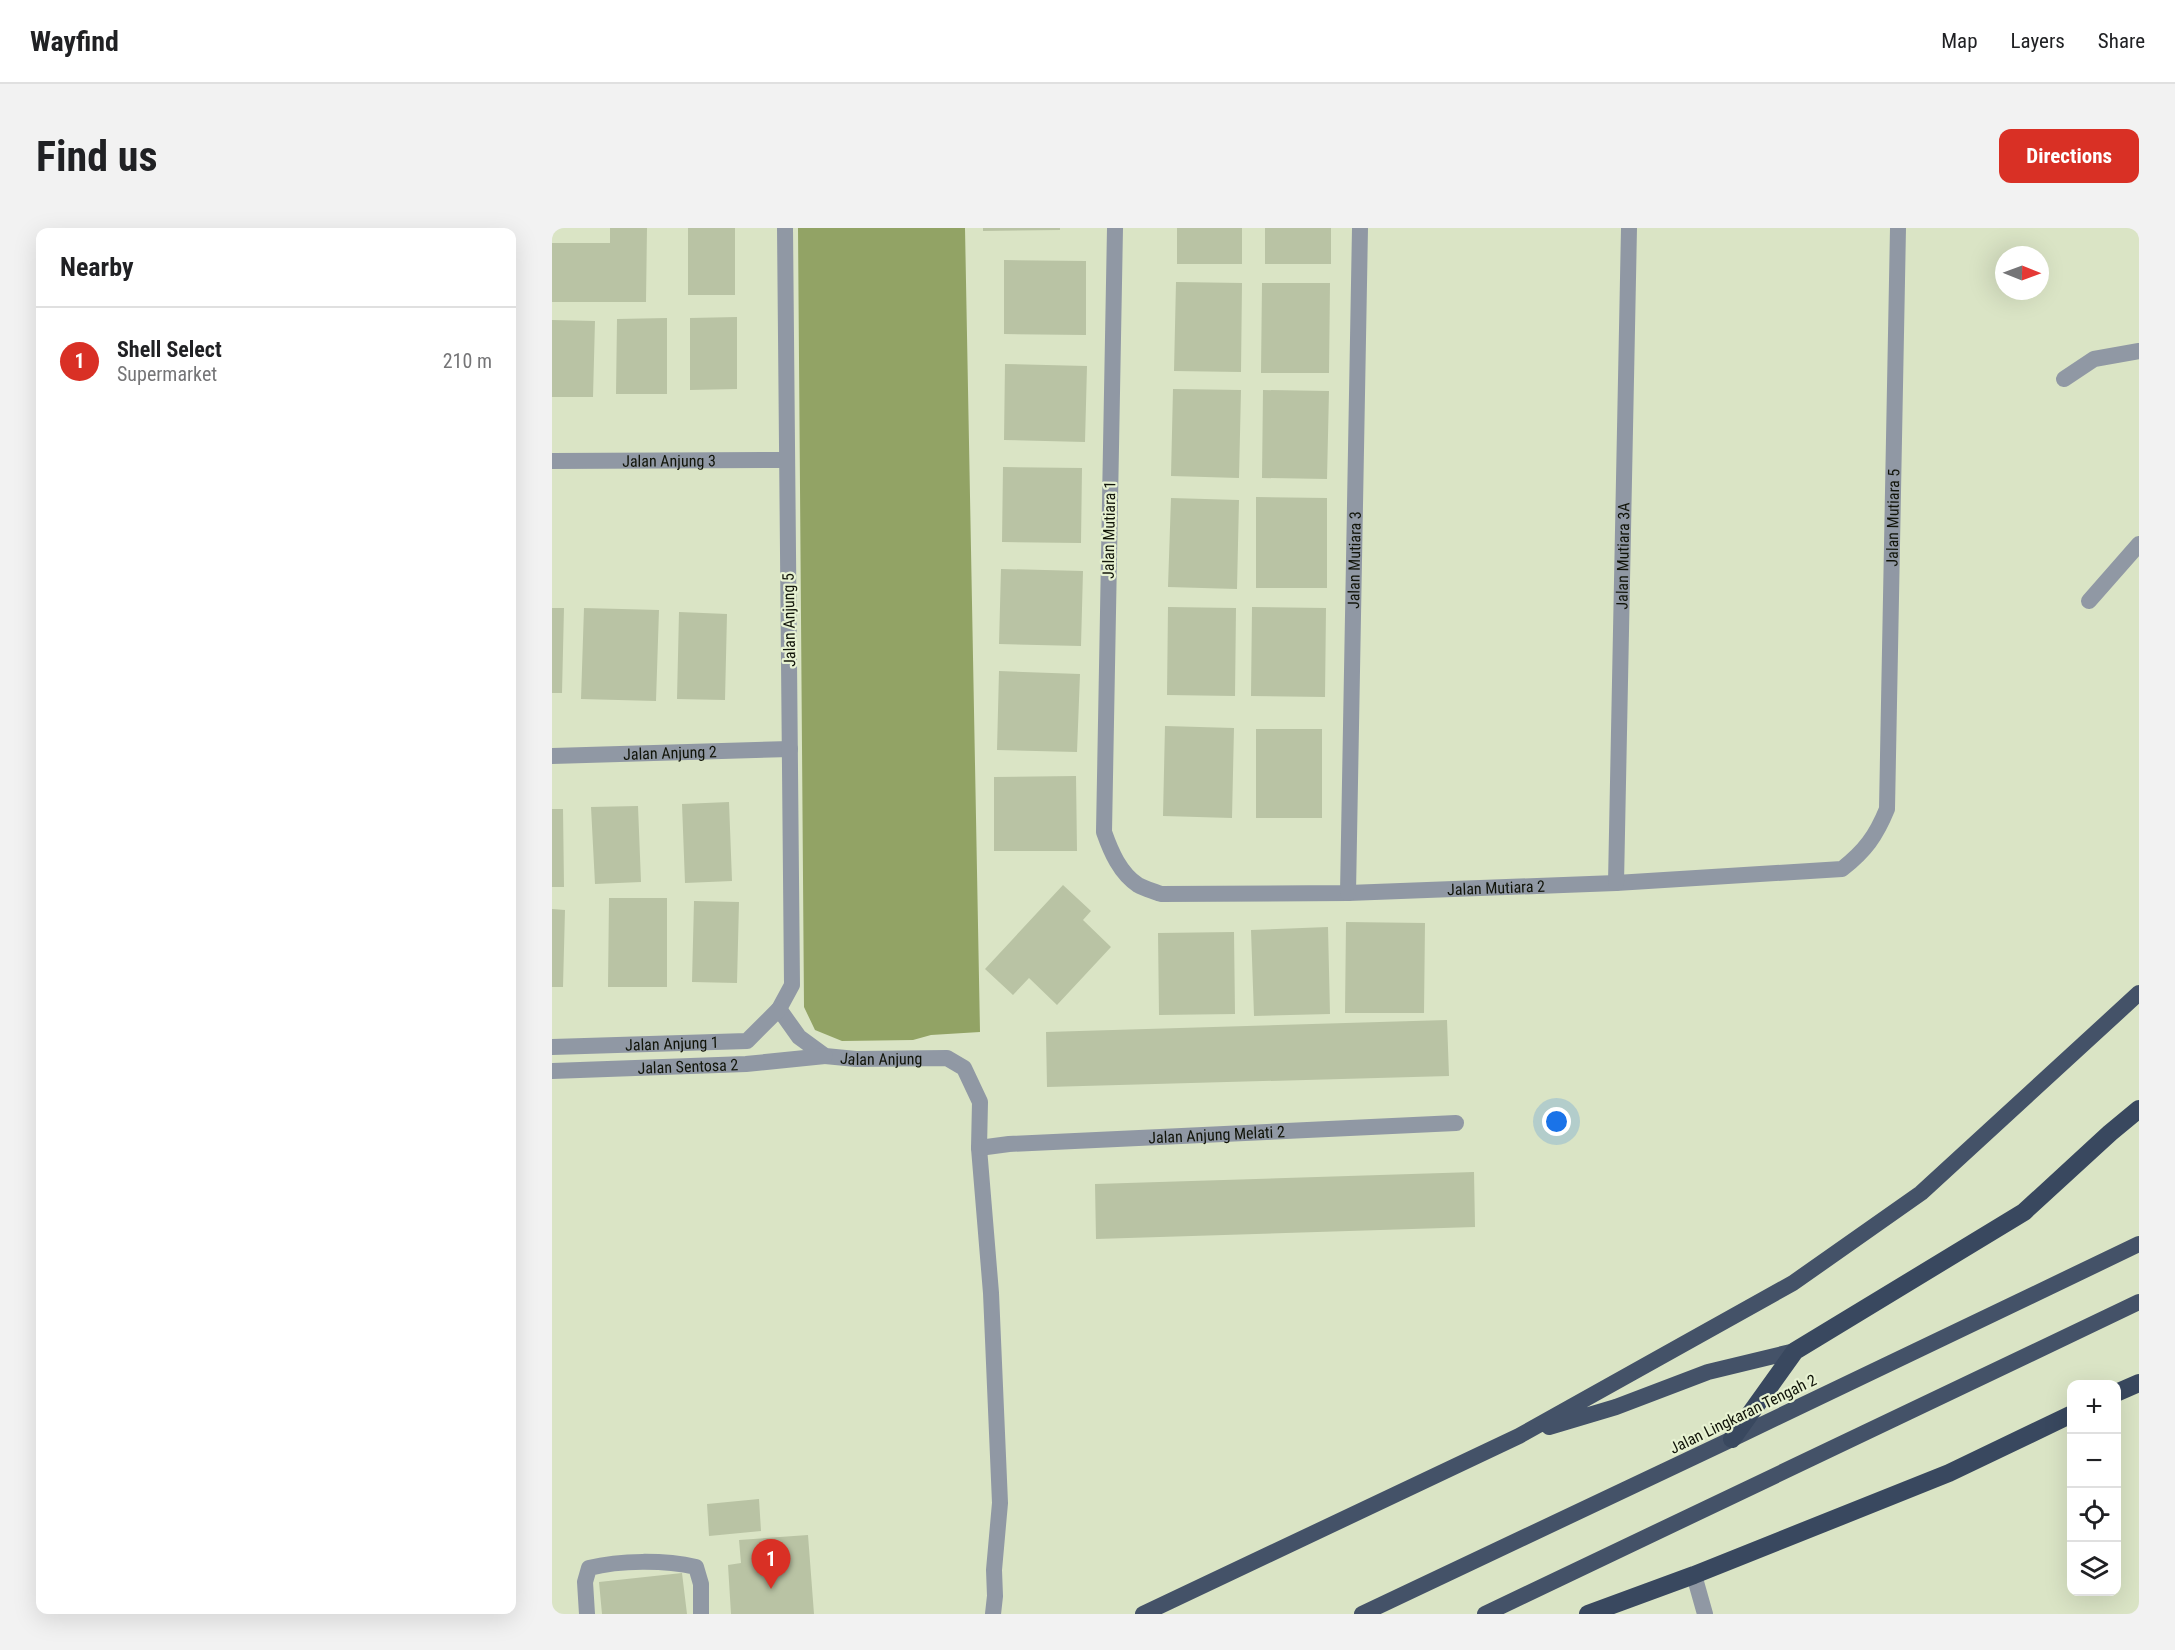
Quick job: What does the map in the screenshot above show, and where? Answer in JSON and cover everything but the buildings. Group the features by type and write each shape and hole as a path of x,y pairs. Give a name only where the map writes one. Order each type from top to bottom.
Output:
{"highway":[{"path":"1143,1614 1519,1436 1793,1283 1921,1192 2139,993"},
{"path":"1519,1436 1616,1407 1708,1372 1795,1351 2024,1212 2139,1109"},
{"name":"Jalan Lingkaran Tengah 2","path":"1362,1614 1732,1440 2139,1244"},
{"path":"1485,1614 2139,1302"},
{"path":"1732,1440 1795,1351"},
{"path":"2121,1391 2139,1383"},
{"path":"1588,1614 1694,1575 1949,1473 2067,1416"}],"street":[{"name":"Jalan Anjung 5","path":"779,1009 792,986 785,228"},
{"name":"Jalan Mutiara 1","path":"1104,832 1114,228"},
{"name":"Jalan Mutiara 3","path":"1348,893 1360,228"},
{"name":"Jalan Mutiara 3A","path":"1616,883 1629,228"},
{"name":"Jalan Mutiara 5","path":"1887,809 1898,228"},
{"path":"2064,379 2094,359 2139,351"},
{"name":"Jalan Anjung 3","path":"552,461 787,460"},
{"path":"2089,601 2139,544"},
{"name":"Jalan Anjung 2","path":"552,756 790,749"},
{"name":"Jalan Mutiara 2","path":"1104,832 1112,854 1122,870 1139,885 1161,894 1348,893 1616,883 1842,868 1868,845 1887,809"},
{"name":"Jalan Anjung 1","path":"552,1047 747,1041 779,1009"},
{"name":"Jalan Anjung","path":"779,1009 799,1037 825,1056 856,1059 947,1058 964,1068 980,1102 979,1148"},
{"name":"Jalan Sentosa 2","path":"552,1071 746,1064 825,1056"},
{"name":"Jalan Anjung Melati 2","path":"979,1148 1009,1144 1456,1123"},
{"path":"979,1148 991,1293 1000,1503 993,1614"},
{"path":"586,1614 585,1582 589,1568 605,1563 678,1563 696,1567 701,1584 701,1614"},
{"path":"1694,1575 1705,1614"}],"green space":[{"path":"798,228 965,228 980,1032 931,1035 913,1040 842,1041 815,1030 804,1007"}],"place":[{"name":"Shell Select","path":"771,1589"}]}
